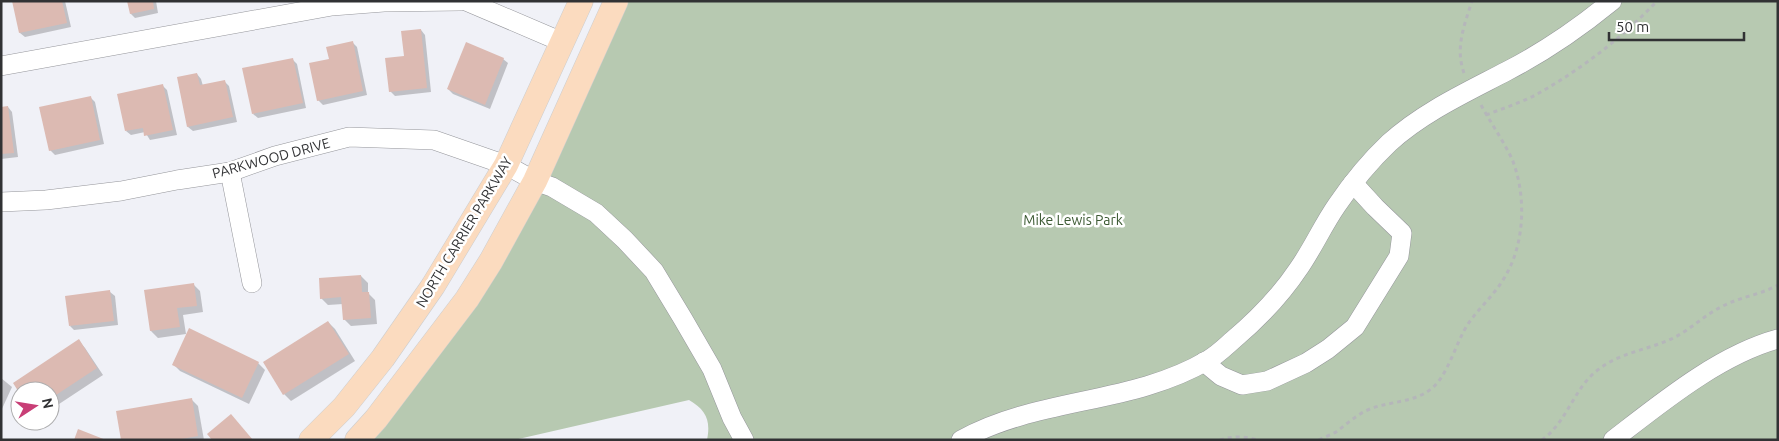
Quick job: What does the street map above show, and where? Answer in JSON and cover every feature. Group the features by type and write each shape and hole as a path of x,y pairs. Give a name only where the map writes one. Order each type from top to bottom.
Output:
{"main road":[{"name":"NORTH CARRIER PARKWAY","path":"311,440 344,407 388,350 433,286 506,165 581,1"},
{"path":"357,440 376,419 468,299 495,254 535,181 616,1"}],"street":[{"path":"1,66 332,6 384,2 460,1"},
{"path":"466,1 562,42"},
{"path":"961,440 1009,419 1051,408 1135,391 1171,378 1209,360 1243,332 1271,304 1299,268 1337,205 1353,183 1389,143 1415,122 1547,48 1585,24 1612,1"},
{"name":"PARKWOOD DRIVE","path":"1,202 46,200 121,191 230,172 275,156 349,137 434,140 506,165 535,181 552,187 596,213 625,240 654,271 684,319 712,369 732,418 744,440"},
{"path":"230,172 252,283"},
{"path":"1204,362 1221,376 1242,385 1267,381 1306,363 1328,349 1355,327 1399,256 1402,233 1375,208 1353,183"},
{"path":"1612,440 1712,368 1762,343 1778,339"},
{"path":"730,440 732,418"}],"path":[{"path":"1318,440 1334,433 1353,418 1371,408 1409,400 1432,389 1448,366 1467,326 1505,278 1514,256 1520,234 1522,210 1519,183 1512,159 1472,89 1460,58 1460,39 1472,1"},
{"path":"1486,115 1538,94 1592,59 1638,21 1657,1"},
{"path":"1542,440 1553,432 1569,410 1582,385 1597,370 1618,357 1671,339 1723,306 1762,293 1778,285"},
{"path":"1220,440 1230,437 1257,440"}],"green space":[{"name":"Mike Lewis Park","path":"628,1 1778,1 1778,440 707,440 708,421 706,416 700,408 689,400 514,440 369,440 443,350 504,260 562,146"}],"building":[{"path":"12,1 62,1 67,23 19,33"},
{"path":"127,1 153,1 154,9 130,14"},
{"path":"421,29 427,88 389,92 385,58 404,56 401,31"},
{"path":"353,41 363,91 317,101 309,63 329,59 326,47"},
{"path":"466,42 504,58 485,105 447,89"},
{"path":"293,58 303,103 252,114 242,68"},
{"path":"197,73 200,85 225,80 233,117 187,127 177,77"},
{"path":"163,84 173,130 144,136 143,128 125,131 117,94"},
{"path":"91,96 100,140 49,151 39,107"},
{"path":"8,106 14,153 1,154 1,107"},
{"path":"361,275 362,292 369,292 371,318 343,320 341,297 320,299 319,278"},
{"path":"194,283 197,306 177,308 180,327 150,331 144,290"},
{"path":"110,290 114,321 69,326 65,296"},
{"path":"328,321 349,354 283,395 263,362"},
{"path":"189,328 259,362 242,398 172,365"},
{"path":"79,339 97,368 60,392 60,381 16,381"},
{"path":"192,398 198,436 176,440 121,440 116,411"},
{"path":"231,414 253,440 212,440 207,434"},
{"path":"78,429 106,440 74,440"}]}
